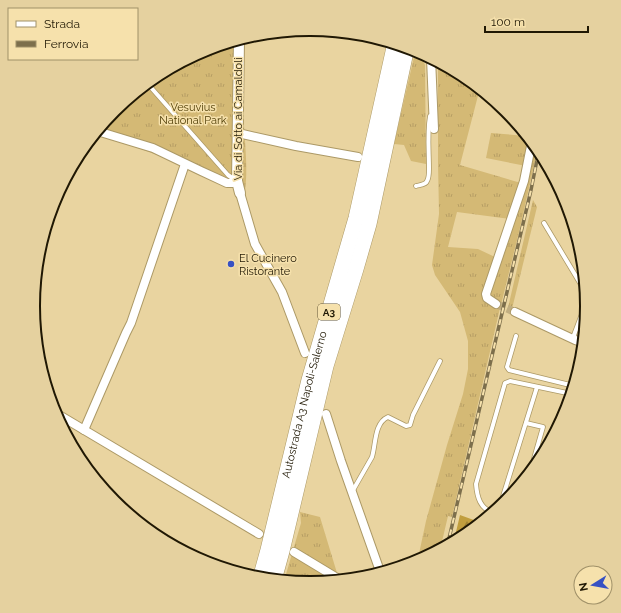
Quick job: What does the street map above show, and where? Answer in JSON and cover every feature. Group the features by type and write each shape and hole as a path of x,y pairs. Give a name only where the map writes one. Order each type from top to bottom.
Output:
{"highway":[{"name":"Autostrada A3 Napoli-Salerno","path":"262,573 309,380 356,218 393,49"},
{"name":"Autostrada A3 Napoli-Salerno","path":"275,575 326,366 369,224 406,54"}],"street":[{"name":"Via di Sotto ai Camaldoli","path":"238,46 237,181 255,244 282,292 305,353"},
{"path":"431,65 434,129"},
{"path":"103,133 153,148 227,183 237,181"},
{"path":"238,133 296,146 358,157"},
{"path":"496,304 487,298 486,294 524,181 530,149"},
{"path":"84,430 131,323 185,164"},
{"path":"516,312 579,341"},
{"path":"326,414 340,461 379,568"},
{"path":"65,418 259,534"},
{"path":"294,552 333,576"}],"lane":[{"path":"151,88 228,176 237,181"},
{"path":"416,186 427,182 429,124 433,102"},
{"path":"544,223 580,282"},
{"path":"575,340 574,335 580,318"},
{"path":"516,336 507,367 509,370 570,385"},
{"path":"352,492 372,457 378,427 385,418 388,417 406,426 410,425 413,415 440,361"},
{"path":"488,511 481,505 477,494 476,484 505,383 510,381 567,393"},
{"path":"503,497 537,387"},
{"path":"526,423 543,427 534,458"}],"green space":[{"name":"Vesuvius National Park","path":"245,44 245,191 161,156 101,136 132,103 175,72 224,50"},
{"path":"414,57 423,61 425,65 426,164 411,161 404,145 394,144"},
{"path":"438,68 478,95 460,165 521,183 510,219 457,212 448,247 478,249 495,257 488,301 500,308 452,517 448,516 442,543 419,554 426,521 463,394 468,369 468,341 460,312 435,275 432,265 439,214"},
{"path":"491,133 520,135 529,147 526,166 486,158"},
{"path":"532,151 536,157 501,305 489,299 488,293"},
{"path":"533,200 537,207 511,313 507,312"},
{"path":"300,512 320,517 337,573 332,576 310,577 286,576 301,523"},
{"path":"460,515 475,521 458,533 456,532"}],"tunnel":[{"path":"496,304 515,312"}],"railway":[{"path":"449,539 537,159"}],"place":[{"name":"El Cucinero Ristorante","path":"231,264"}]}
